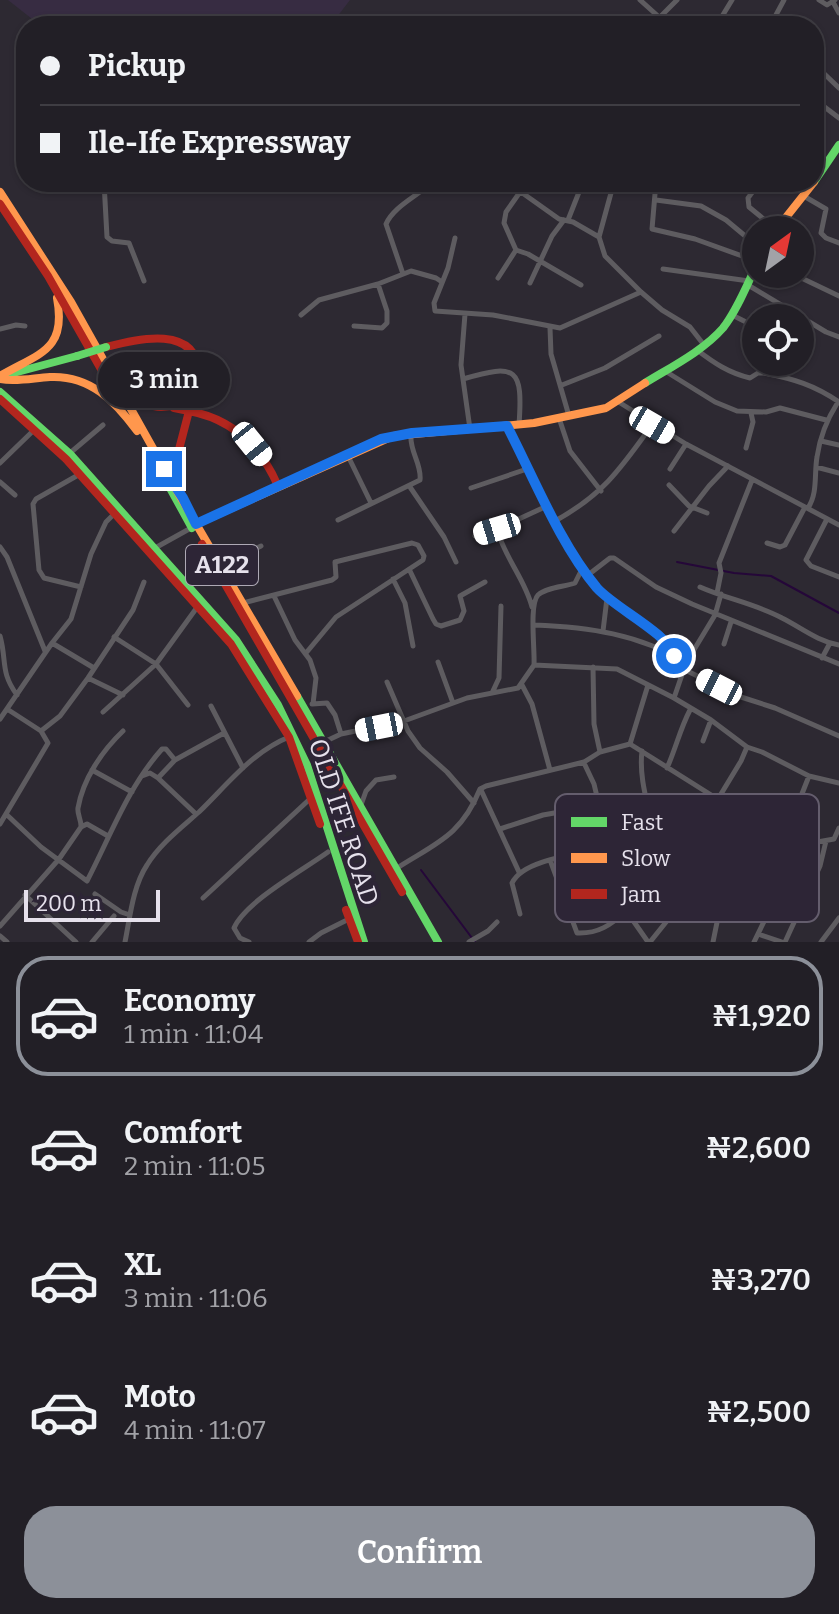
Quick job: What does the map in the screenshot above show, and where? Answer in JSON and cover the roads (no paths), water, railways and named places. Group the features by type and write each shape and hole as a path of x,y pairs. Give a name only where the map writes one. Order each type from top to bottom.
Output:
{"main road":[{"path":"824,167 839,145"},
{"name":"A122","path":"0,192 40,250 182,496 194,526 222,565 308,706 324,742 438,942"},
{"path":"787,216 805,192"},
{"name":"A122","path":"0,204 48,276 194,526 430,942"},
{"path":"2,376 43,353 57,336 61,313 48,276"},
{"path":"194,526 381,439 412,433 519,425 606,408 700,348 732,315 746,288"},
{"path":"2,376 153,336 188,348 199,369 177,457 182,496"},
{"path":"111,374 136,402 160,410 174,408 203,412 238,432 252,444 273,473 278,486"},
{"path":"1,396 2,376"},
{"path":"2,376 57,376 81,380 107,394 137,431"},
{"path":"174,408 194,394"},
{"path":"194,394 203,412"},
{"name":"OLD IFE ROAD","path":"1,396 80,474 236,640 294,734 318,794 349,919 361,942"},
{"name":"OLD IFE ROAD","path":"1,396 70,454 155,548 247,666 289,737 361,942"},
{"path":"273,473 288,481"}],"street":[{"path":"640,0 657,16"},
{"path":"661,16 677,0"},
{"path":"819,0 827,5 834,1 839,13"},
{"path":"824,74 839,88"},
{"path":"105,192 107,237 112,241 129,243 144,281"},
{"path":"403,274 386,224 390,214 422,192"},
{"path":"581,285 516,250 504,223 506,212 521,192 559,219 566,219 599,237"},
{"path":"530,283 539,260 566,219 578,192"},
{"path":"611,192 599,237 605,256 662,310 690,327 700,348 721,369 741,376 755,376"},
{"path":"656,192 652,229 695,239 742,258"},
{"path":"752,192 748,198 749,207 760,216"},
{"path":"802,195 826,209 821,233 839,243"},
{"path":"656,200 701,206 742,233"},
{"path":"455,238 448,268 434,303 435,311 520,320 560,328 641,292"},
{"path":"498,278 516,250"},
{"path":"663,269 742,282"},
{"path":"301,315 319,300 378,284 411,271 442,282"},
{"path":"354,326 382,328 387,323 387,311 378,284"},
{"path":"814,284 839,296"},
{"path":"757,288 839,337"},
{"path":"465,314 461,365 470,429"},
{"path":"732,315 742,320"},
{"path":"0,329 25,326"},
{"path":"550,328 551,354 569,416"},
{"path":"562,385 605,368 659,336"},
{"path":"463,379 504,369 512,373 518,379 521,399 519,425"},
{"path":"665,371 715,402 737,411 751,413 780,408 826,420"},
{"path":"767,543 780,547 785,545 807,508 815,490 816,467 826,420 839,402 818,387 771,376"},
{"path":"617,401 686,444 839,525"},
{"path":"746,448 753,422 751,413"},
{"path":"559,418 570,451 601,491"},
{"path":"70,454 103,425"},
{"path":"555,521 601,491 652,425"},
{"path":"507,426 582,568 607,597 634,619 664,637 674,656 685,667 741,697 788,713 839,736"},
{"path":"0,463 34,429"},
{"path":"338,520 420,480 421,473 412,450 412,433"},
{"path":"821,441 839,445"},
{"path":"670,469 686,444"},
{"path":"347,454 371,503"},
{"path":"674,531 728,466"},
{"path":"816,467 839,473"},
{"path":"471,488 527,469"},
{"path":"80,474 36,499 33,504 39,570 44,578 81,587"},
{"path":"674,698 685,667 715,615 721,573 719,563 752,480"},
{"path":"0,482 15,495"},
{"path":"669,485 689,506 707,513"},
{"path":"410,487 444,537 456,562"},
{"path":"475,536 547,506"},
{"path":"0,718 71,619 98,538 106,522 116,512"},
{"path":"827,519 806,560 811,566 839,577"},
{"path":"155,548 194,526"},
{"path":"324,742 341,734 404,721 453,703 501,693 522,685 534,665 532,607 497,529"},
{"path":"243,603 332,580 336,577 335,562 412,543 418,545 424,556 410,571 336,617 306,653"},
{"path":"222,565 261,546"},
{"path":"0,547 45,652"},
{"path":"588,575 614,558 656,587 715,615 839,664"},
{"path":"532,607 536,597 546,591 575,583 582,568"},
{"path":"410,571 433,619 441,626 460,620 464,611 460,596 485,582"},
{"path":"393,579 405,603 413,646"},
{"path":"41,731 60,716 88,678 133,610 144,582"},
{"path":"700,587 783,618 839,645"},
{"path":"528,593 536,597"},
{"path":"274,596 295,640 306,653 316,678 308,706 327,703 341,734"},
{"path":"603,631 607,597"},
{"path":"103,712 156,664 198,606"},
{"path":"491,694 499,678 501,606"},
{"path":"724,644 731,622"},
{"path":"534,625 622,635 674,656"},
{"path":"0,636 4,649 3,677 17,695"},
{"path":"114,637 156,664 188,705"},
{"path":"52,643 94,668"},
{"path":"822,658 830,643"},
{"path":"438,662 453,703"},
{"path":"534,665 617,669 711,720 747,747 809,776 839,783"},
{"path":"593,667 594,724 600,752"},
{"path":"88,678 123,695"},
{"path":"387,682 420,748 447,772 474,803"},
{"path":"522,685 532,704 550,770"},
{"path":"630,744 648,685"},
{"path":"211,706 243,768"},
{"path":"0,824 48,743 41,731 7,709"},
{"path":"667,768 690,709"},
{"path":"703,741 711,720"},
{"path":"81,827 77,810 92,770 123,731"},
{"path":"158,778 175,760 224,733"},
{"path":"125,942 130,915 147,864 173,834 243,768 268,747 289,737"},
{"path":"480,789 584,762 600,752 630,744 710,794"},
{"path":"721,794 747,747"},
{"path":"6,814 87,881 141,777 162,749 166,749 175,760"},
{"path":"642,751 644,794"},
{"path":"584,762 596,794"},
{"path":"92,770 132,792"},
{"path":"141,777 150,773 158,778 196,814"},
{"path":"802,794 809,776"},
{"path":"361,806 366,791 376,780 394,777"},
{"path":"396,869 440,843 462,823 480,789"},
{"path":"480,789 519,872"},
{"path":"203,898 312,797"},
{"path":"500,829 555,813"},
{"path":"0,926 59,859 81,827 87,824 108,836"},
{"path":"819,842 836,839 839,828"},
{"path":"819,868 826,841"},
{"path":"249,942 236,932 237,920 261,899 328,852"},
{"path":"520,914 512,883 519,872 555,859"},
{"path":"550,860 555,874"},
{"path":"95,894 130,915"},
{"path":"25,895 76,942"},
{"path":"92,942 114,916"},
{"path":"821,942 839,918"},
{"path":"309,942 349,919"},
{"path":"469,942 497,922"},
{"path":"573,922 577,933 589,933 614,922"},
{"path":"634,922 649,942 666,922"},
{"path":"713,942 717,922"},
{"path":"754,942 763,922"},
{"path":"758,934 783,942 793,922"},
{"path":"0,936 7,942"}],"waterway":[{"path":"677,562 734,573 771,576 839,613"},
{"path":"421,870 475,942"}]}
